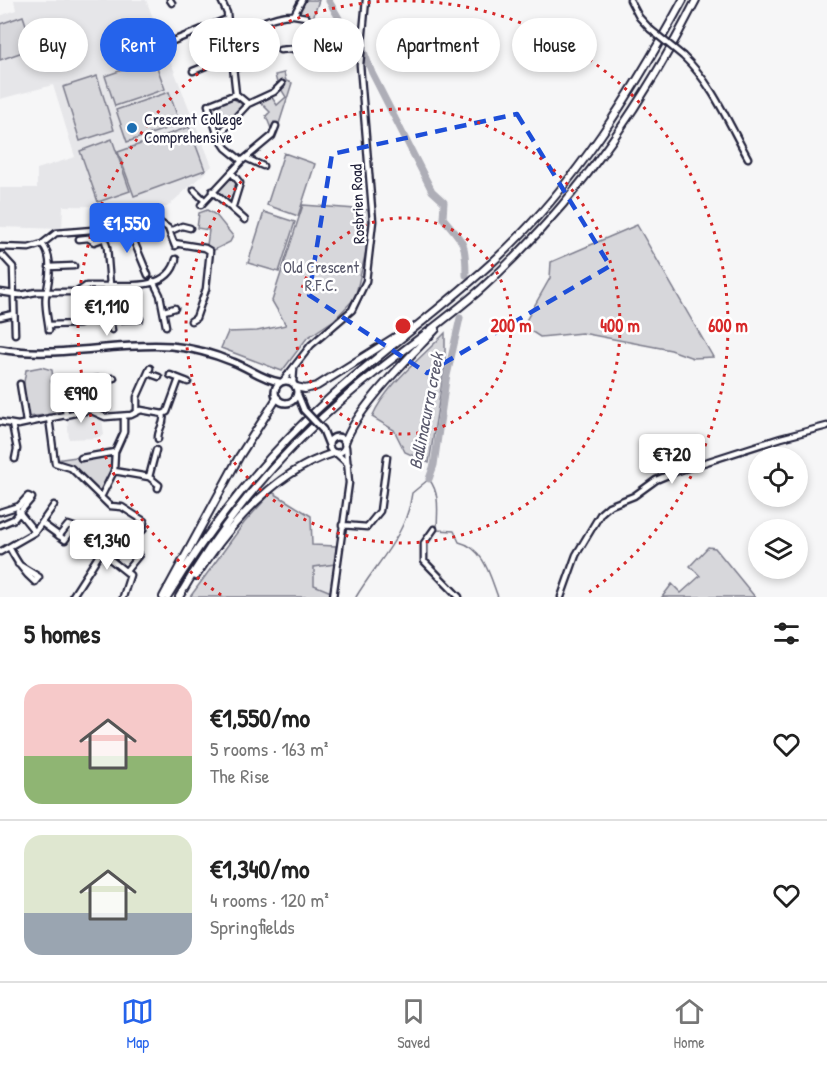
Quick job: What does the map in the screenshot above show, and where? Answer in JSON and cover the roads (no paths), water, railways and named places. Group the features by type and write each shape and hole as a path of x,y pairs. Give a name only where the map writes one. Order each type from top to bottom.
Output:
{"highway":[{"path":"165,597 220,517 270,457 336,393 499,256 574,174 610,124 683,0"},
{"path":"181,597 229,521 292,448 350,393 445,320 522,250 559,209 617,132 696,0"},
{"path":"295,387 311,388 324,382 423,319"},
{"path":"345,445 351,430 373,401 445,320"},
{"path":"165,597 240,457 276,396"},
{"path":"181,597 237,521 276,486 313,461 335,453"}],"main road":[{"path":"0,349 38,353 171,346 234,362 265,379 295,387 304,410"},
{"path":"265,379 282,402 289,402 304,410 323,430 345,445 335,453 323,430"},
{"path":"276,396 281,382"},
{"path":"289,402 295,387"},
{"path":"329,445 336,437"}],"street":[{"path":"221,0 227,18"},
{"path":"294,15 302,0"},
{"name":"Rosbrien Road","path":"281,382 294,369 311,345 352,310 367,278 372,215 360,52 366,0"},
{"path":"630,0 639,17 650,29 695,67 748,158"},
{"path":"272,18 294,15 306,17 309,21 301,48 280,51"},
{"path":"234,72 236,94 248,104"},
{"path":"218,136 248,104 274,92 282,84"},
{"path":"236,94 208,105 218,136 226,148 245,160 263,166"},
{"path":"194,190 202,202 272,136 276,126"},
{"path":"232,173 240,183 232,209"},
{"path":"212,191 245,220"},
{"path":"0,247 29,248 42,243 56,233 128,227 158,221 166,226 174,245 210,251 206,289 196,318 191,321"},
{"path":"128,227 148,275"},
{"path":"172,237 178,235 180,227"},
{"path":"173,230 180,227 190,228"},
{"path":"102,230 105,238 108,286 104,292 112,330"},
{"path":"79,238 88,238 94,242 105,238"},
{"path":"42,243 47,249 49,267 46,295 49,328 80,324"},
{"path":"2,255 13,267 15,334"},
{"path":"0,292 15,295 77,292 86,286 140,286 172,273 176,259"},
{"path":"49,267 75,266"},
{"path":"153,281 164,311 166,326"},
{"path":"164,311 175,308"},
{"path":"0,318 13,314"},
{"path":"111,320 140,319"},
{"path":"294,369 295,387"},
{"path":"137,411 140,388 149,370 159,377"},
{"path":"170,375 188,382"},
{"path":"84,380 114,378"},
{"path":"55,381 75,379"},
{"path":"164,414 167,412 179,379"},
{"path":"62,380 66,416"},
{"path":"97,380 100,407 97,412"},
{"path":"13,385 21,384 26,422"},
{"path":"0,422 12,424 89,410 103,417 124,416 137,411 164,414"},
{"path":"158,439 158,432 165,420 164,414"},
{"path":"101,497 114,471 115,452 124,432 124,416"},
{"path":"49,418 53,460 71,468 110,506 122,507 144,521 143,530"},
{"path":"12,424 17,449 15,459"},
{"path":"561,597 576,555 601,513 609,506 634,496 657,480 675,472 781,438 827,426"},
{"path":"333,597 349,483 345,445"},
{"path":"149,477 156,450"},
{"path":"81,458 115,452"},
{"path":"335,453 348,464"},
{"path":"342,525 367,527 378,514 387,458"},
{"path":"114,471 149,477 159,485 158,488"},
{"path":"0,512 15,508 28,496 32,498 11,521 0,525"},
{"path":"0,552 35,532 43,524 54,505"},
{"path":"15,508 35,532"},
{"path":"43,524 59,536"},
{"path":"434,529 424,543 424,561 459,597"},
{"path":"72,597 101,552 117,533"},
{"path":"91,544 126,571 130,578 123,597"},
{"path":"9,547 18,564"},
{"path":"126,571 139,555"}],"waterway":[{"name":"Ballinacurra creek","path":"329,1 355,46 364,52 372,73 432,191 444,202 443,218 460,238 464,249 466,275"},
{"name":"Ballinacurra creek","path":"429,479 434,465 446,380 460,318"},
{"path":"356,597 398,535 409,508 412,493 429,479 437,497 437,530 454,531 459,542 475,550 489,572 498,597"}],"place":[{"name":"Crescent College Comprehensive","path":"132,128"}],"park label":[{"name":"Old Crescent R.F.C.","path":"321,276"}]}
